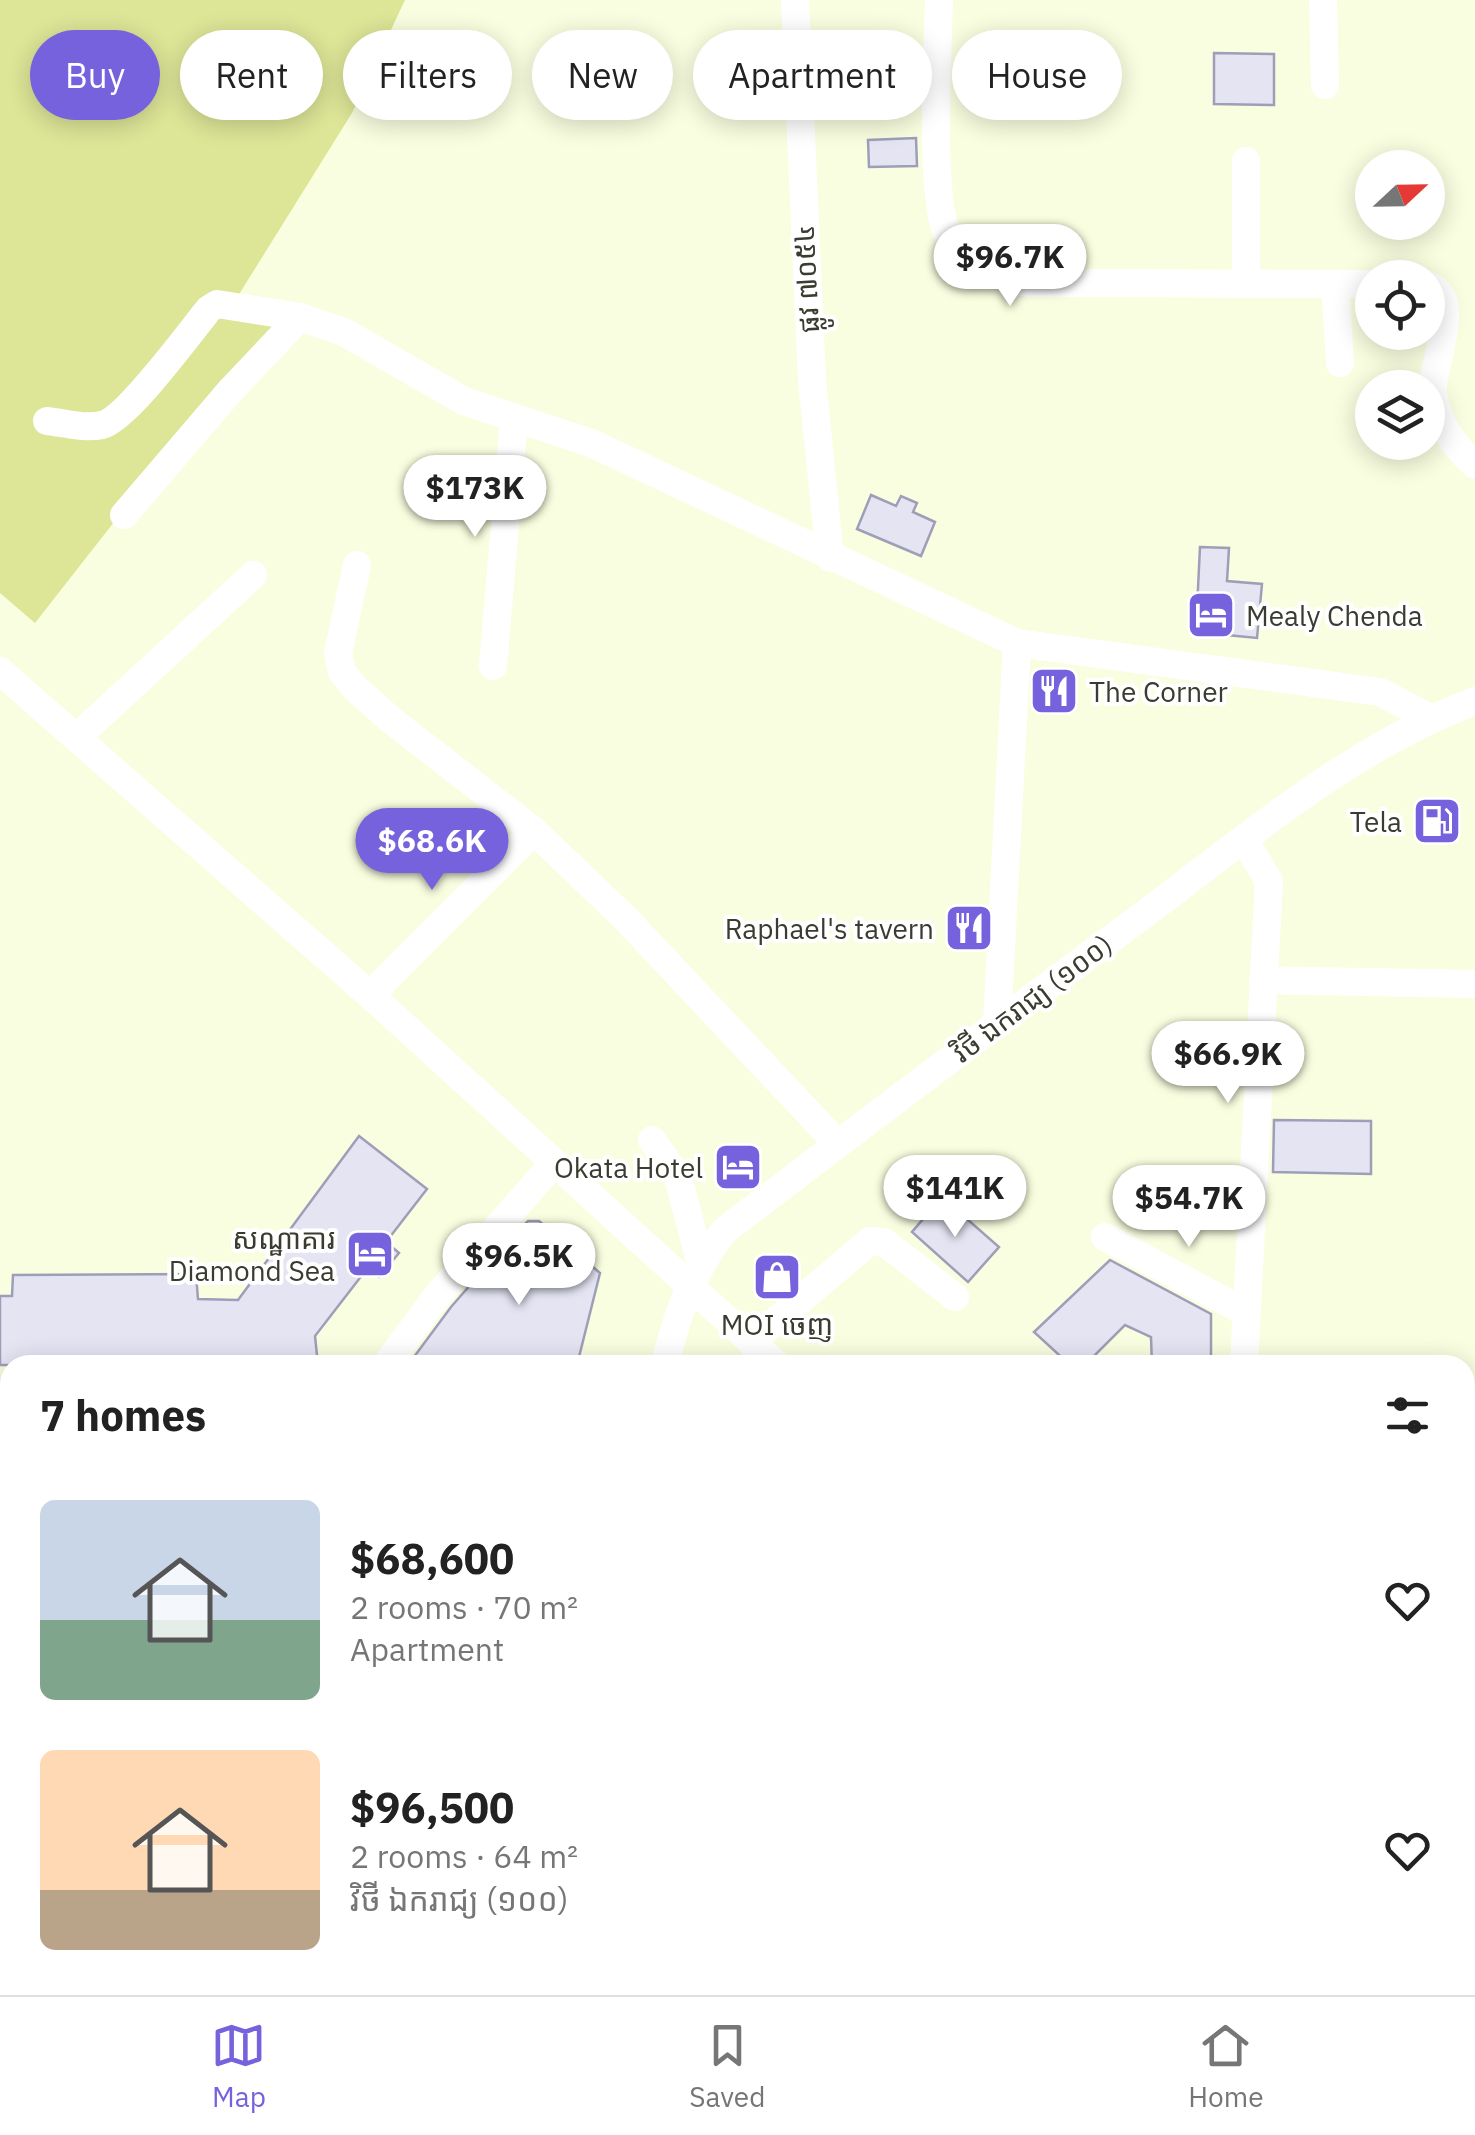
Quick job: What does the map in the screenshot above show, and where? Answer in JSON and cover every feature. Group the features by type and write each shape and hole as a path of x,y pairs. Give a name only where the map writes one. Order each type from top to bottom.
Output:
{"street":[{"name":"ផ្លូវ ៧០៥៤","path":"795,0 810,362 830,558"},
{"path":"939,0 938,203 949,238 974,265 995,277 1029,283 1355,284"},
{"path":"1323,0 1325,85"},
{"path":"1246,160 1246,284"},
{"path":"1335,284 1340,363"},
{"path":"47,421 87,427 107,424 130,404 217,304 300,317 344,332 464,401 590,443 688,486 830,558 1017,644 1380,692 1430,718"},
{"path":"124,516 300,317"},
{"path":"1441,350 1432,388 1441,426 1475,465"},
{"path":"492,666 514,418"},
{"path":"356,566 338,653 342,672 390,720 534,831 625,918 838,1144"},
{"path":"76,738 253,575"},
{"path":"997,1024 1017,644"},
{"path":"0,671 554,1163 696,1273 766,1355"},
{"name":"វិថី ឯករាជ្យ (១០០)","path":"667,1355 696,1273 724,1231 1340,771 1430,718 1475,700"},
{"path":"370,996 534,831"},
{"path":"1244,840 1270,881 1244,1355"},
{"path":"1263,980 1475,984"},
{"path":"652,1140 678,1177 696,1273"},
{"path":"394,1355 438,1296 554,1163"},
{"path":"1104,1238 1246,1313"},
{"path":"751,1342 870,1241 884,1242 954,1298"}],"green space":[{"path":"0,0 405,0 391,30 343,30 343,120 348,120 238,296 289,313 197,416 35,623 0,593"}],"building":[{"path":"1214,53 1274,54 1274,105 1214,104"},
{"path":"916,138 917,166 869,167 868,140"},
{"path":"871,495 896,506 901,496 917,503 913,512 935,522 921,556 857,529"},
{"path":"1200,547 1229,548 1227,581 1262,584 1257,638 1196,629"},
{"path":"1274,1120 1371,1121 1371,1174 1273,1172"},
{"path":"359,1136 427,1189 386,1242 399,1253 379,1277 366,1270 315,1336 317,1355 0,1355 0,1296 12,1296 13,1275 196,1274 198,1299 238,1300"},
{"path":"942,1197 999,1247 968,1282 912,1232"},
{"path":"528,1221 539,1221 600,1273 580,1355 415,1355 492,1260 504,1258 513,1248 513,1236"},
{"path":"1110,1260 1211,1314 1211,1355 1152,1355 1151,1337 1125,1325 1095,1355 1059,1355 1034,1332"}],"place":[{"name":"Mealy Chenda","path":"1211,615"},
{"name":"The Corner","path":"1054,691"},
{"name":"Tela","path":"1437,821"},
{"name":"Raphael's tavern","path":"969,928"},
{"name":"Okata Hotel","path":"738,1167"},
{"name":"សណ្ឋាគារ Diamond Sea","path":"370,1254"},
{"name":"MOI ចេញ","path":"777,1277"}]}
